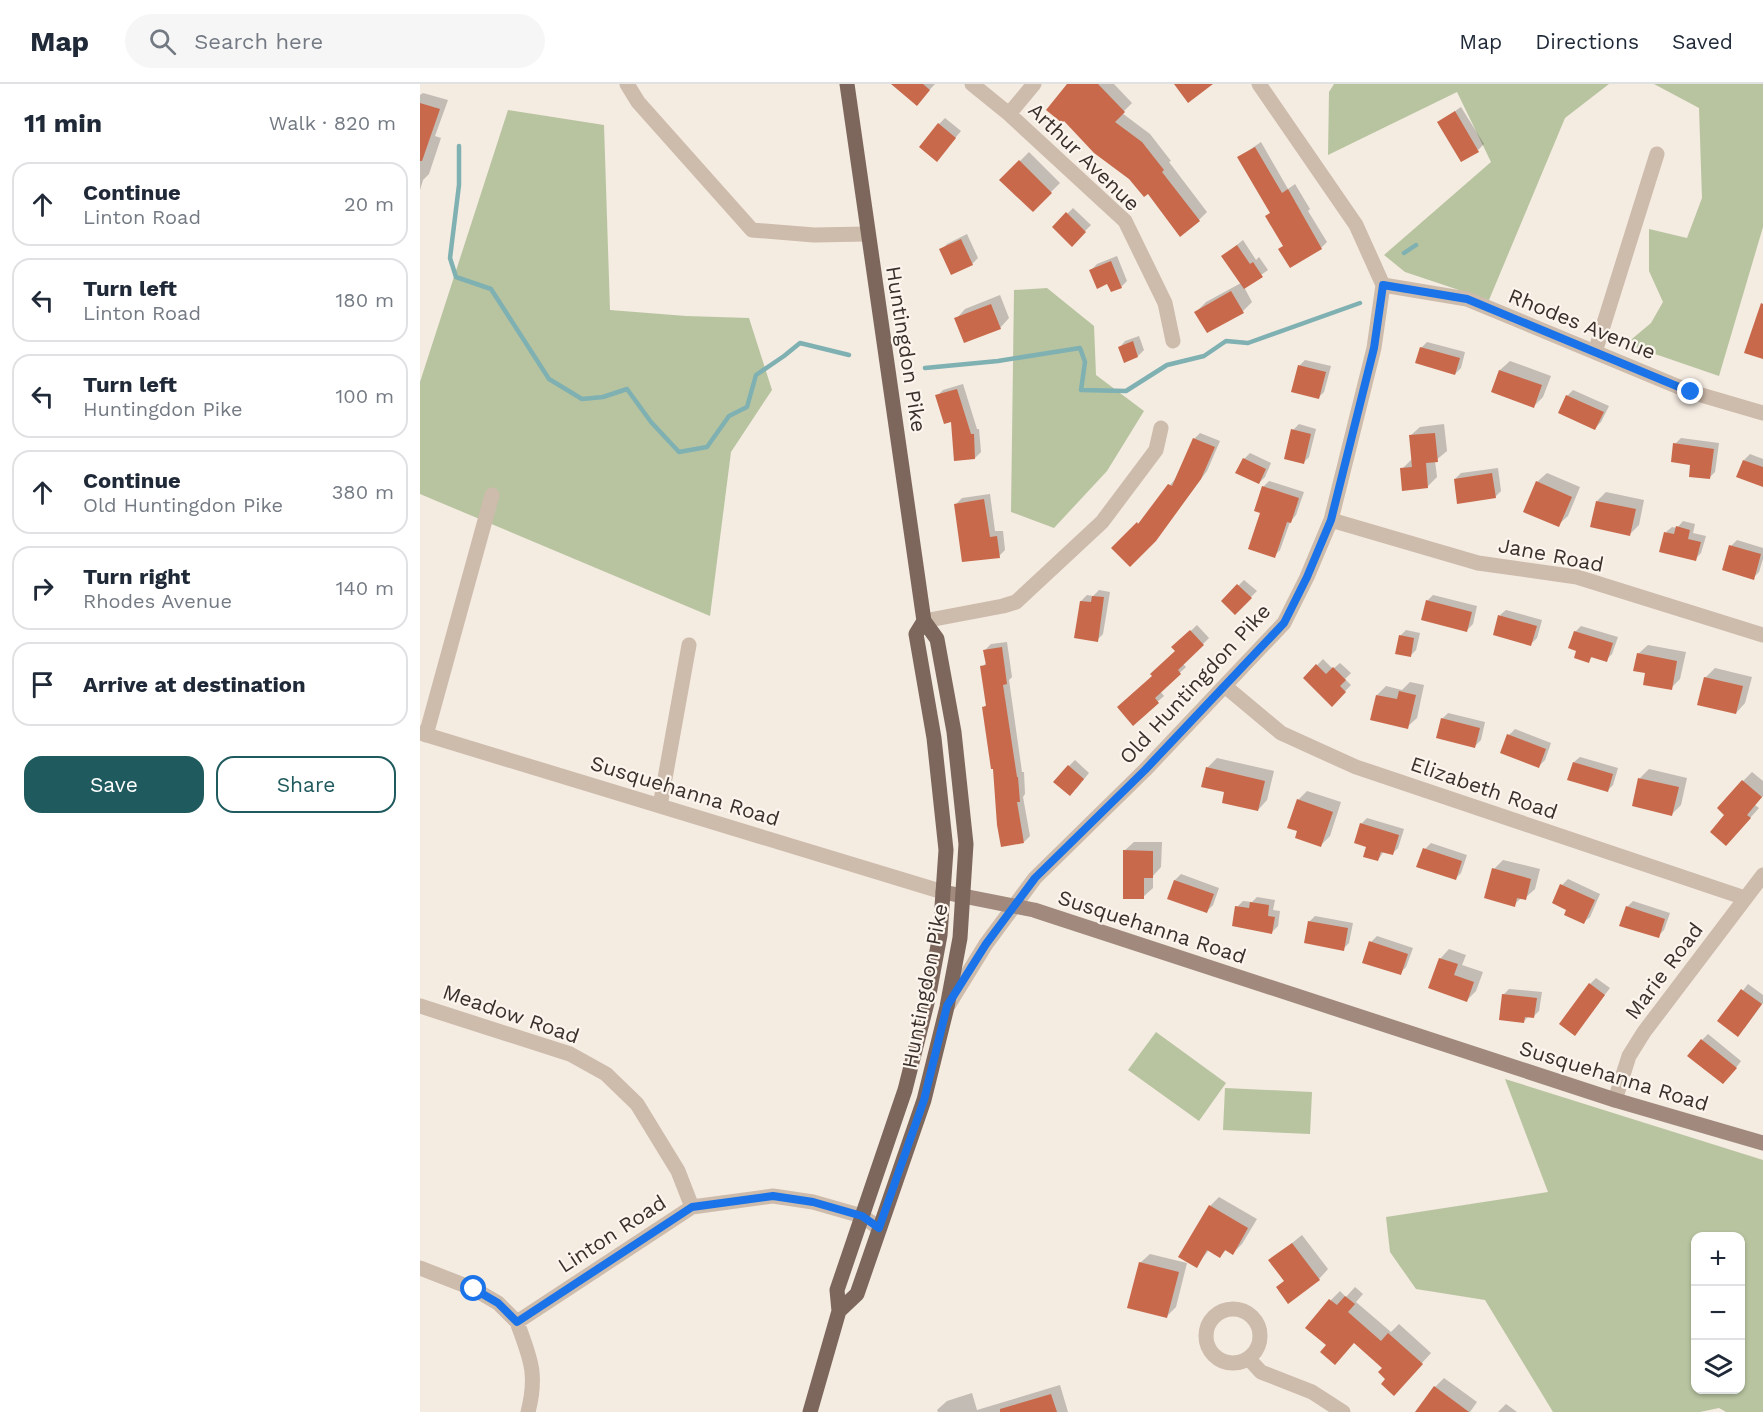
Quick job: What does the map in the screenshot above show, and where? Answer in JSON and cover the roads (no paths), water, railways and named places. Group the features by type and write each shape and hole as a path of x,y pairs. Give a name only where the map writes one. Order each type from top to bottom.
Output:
{"main road":[{"name":"Huntingdon Pike","path":"839,1311 856,1294 924,1100 947,1006 960,938 966,844 954,732 937,639 924,621 847,84"},
{"name":"Huntingdon Pike","path":"810,1412 839,1311 837,1290 905,1090 940,934 946,850 934,738 916,634 924,621"},
{"name":"Susquehanna Road","path":"943,892 1013,905 1615,1100 1763,1143"}],"street":[{"path":"627,84 638,102 752,230 814,235 867,234"},
{"name":"Arthur Avenue","path":"972,84 1009,114 1125,221 1166,303 1173,341"},
{"path":"1009,114 1035,84"},
{"path":"1267,88 1356,225 1383,285"},
{"path":"1595,352 1657,154"},
{"name":"Rhodes Avenue","path":"1383,285 1467,299 1691,392 1763,413"},
{"name":"Old Huntingdon Pike","path":"947,1006 986,944 1035,878 1145,770 1226,687 1284,623 1307,577 1331,520 1374,348 1383,285"},
{"path":"924,621 1016,602 1102,522 1156,450 1161,428"},
{"path":"423,734 492,495"},
{"name":"Jane Road","path":"1331,520 1478,563 1577,577 1763,634"},
{"path":"660,806 689,645"},
{"name":"Elizabeth Road","path":"1226,687 1281,733 1356,767 1745,898"},
{"name":"Susquehanna Road","path":"423,734 943,892"},
{"name":"Marie Road","path":"1615,1100 1629,1056 1644,1032 1763,875"},
{"name":"Meadow Road","path":"420,1006 570,1053 606,1074 637,1104 678,1172 692,1207"},
{"name":"Linton Road","path":"517,1322 692,1207 773,1196 813,1202 862,1216 879,1228"},
{"path":"420,1268 474,1289 498,1303 517,1322 533,1366 528,1412"},
{"path":"1249,1359 1261,1372 1312,1392 1343,1412"}],"waterway":[{"path":"459,146 459,185 450,258 456,277 491,289 549,379 582,399 603,397 627,389 651,422 679,452 707,447 729,416 747,407 756,375 800,343 849,355"},
{"path":"1404,253 1416,245"},
{"path":"925,368 998,361 1080,348 1085,362 1081,390 1126,391 1167,365 1204,356 1226,341 1248,343 1360,303"}]}
